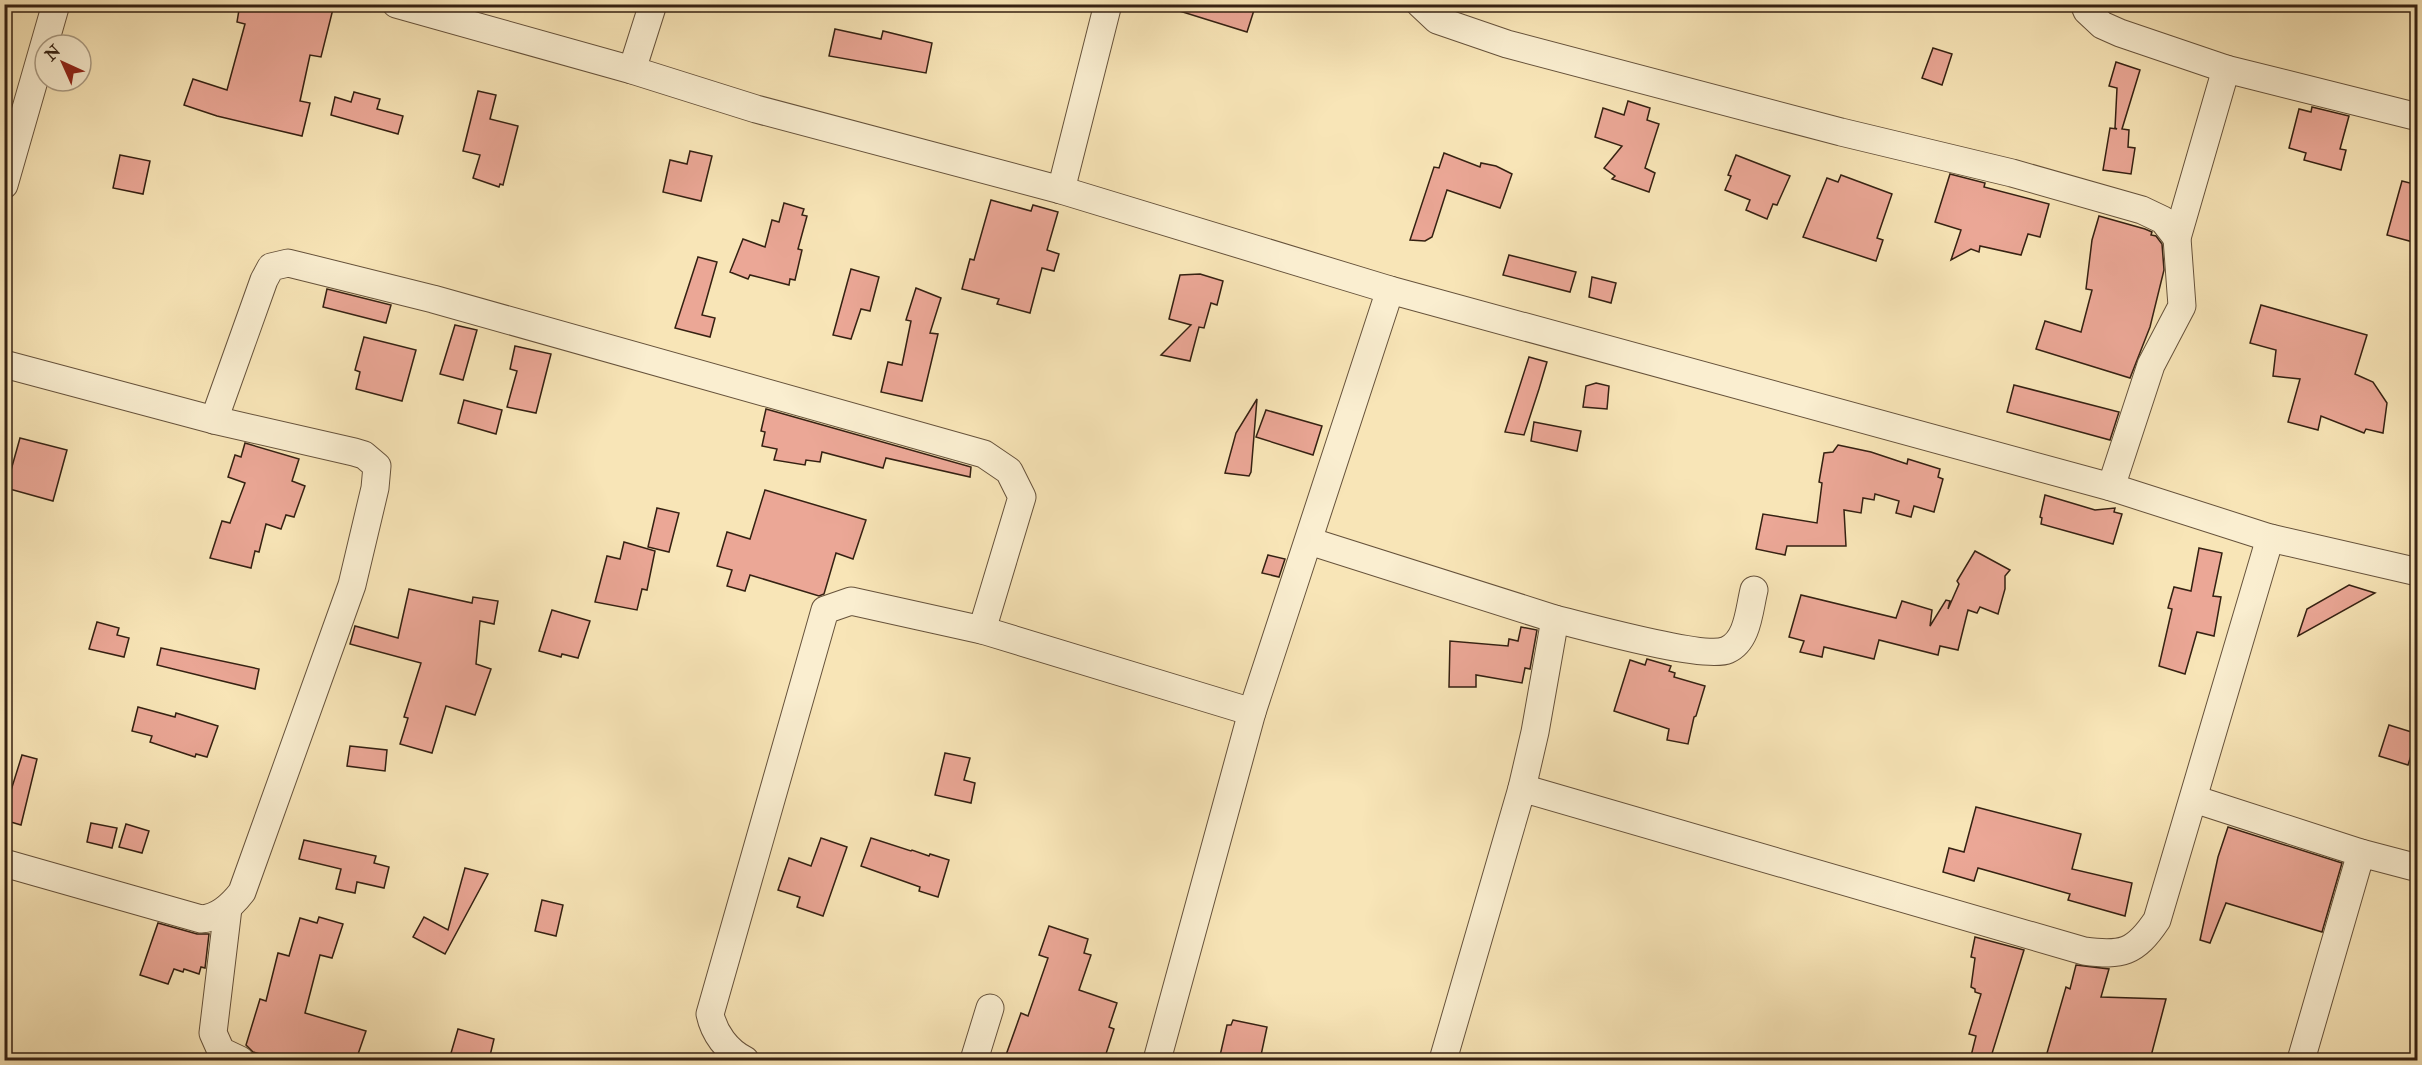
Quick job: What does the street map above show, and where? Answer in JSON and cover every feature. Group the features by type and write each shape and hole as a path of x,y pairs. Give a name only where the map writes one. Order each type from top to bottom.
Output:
{"street":[{"path":"6,177 56,4"},
{"path":"396,4 632,70 756,109 1061,190 1390,290 2111,487 2270,538 2418,572"},
{"path":"632,70 653,4"},
{"path":"1061,190 1108,4"},
{"path":"1420,4 1437,20 1507,44 1841,132 2012,173 2142,210 2163,220 2177,238"},
{"path":"2084,4 2087,12 2102,25 2226,69 2418,117"},
{"path":"2111,487 2151,365 2182,306 2177,238 2226,69"},
{"path":"214,420 264,280 271,267 288,263 433,299 984,454 1010,471 1022,498 981,630"},
{"path":"1157,1060 1252,712 1390,290"},
{"path":"4,364 214,420 354,452 364,455 377,466 375,488 352,585 242,891 228,908 201,919 4,863"},
{"path":"1522,788 2073,947 2111,955 2135,946 2157,920 2270,538"},
{"path":"1309,541 1555,619 1672,647 1709,653 1727,650 1743,635 1754,590"},
{"path":"745,1060 724,1044 713,1028 710,1014 825,610 851,601 981,630 1252,712"},
{"path":"1443,1060 1522,788 1535,732 1555,619"},
{"path":"2194,799 2361,853 2418,868"},
{"path":"2301,1060 2361,853"},
{"path":"228,908 213,1034 221,1051 240,1060"},
{"path":"974,1060 990,1008"}],"building":[{"path":"240,4 320,4 333,9 321,57 310,55 300,101 310,103 302,136 217,116 184,105 193,79 227,90 245,24 237,22"},
{"path":"1174,4 1256,4 1247,32 1173,9"},
{"path":"835,29 881,39 883,31 932,43 926,73 829,56"},
{"path":"1933,48 1952,54 1942,85 1922,78"},
{"path":"2116,62 2140,70 2122,129 2129,130 2128,147 2135,148 2131,174 2103,170 2110,128 2117,129 2115,128 2117,88 2109,86"},
{"path":"478,91 496,95 490,119 518,126 503,185 500,184 499,187 473,178 480,155 463,151"},
{"path":"354,92 380,99 377,109 403,116 398,134 331,115 335,97 351,102"},
{"path":"1628,101 1650,108 1647,120 1659,124 1645,168 1655,173 1649,192 1612,179 1615,176 1604,168 1622,146 1595,137 1603,108 1624,115"},
{"path":"2312,107 2349,116 2340,149 2346,150 2341,170 2304,160 2306,153 2289,148 2299,109 2311,112"},
{"path":"690,151 712,156 701,201 663,192 670,160 687,164"},
{"path":"1444,153 1480,167 1481,163 1496,166 1512,174 1500,208 1447,190 1432,237 1425,241 1410,240 1434,167 1439,168"},
{"path":"120,155 150,161 143,194 113,188"},
{"path":"1736,155 1790,176 1777,205 1773,204 1767,219 1746,210 1750,200 1725,190"},
{"path":"1950,174 1985,183 1984,187 2049,204 2040,237 2028,234 2021,255 1980,246 1979,252 1971,249 1951,260 1961,230 1935,222"},
{"path":"1841,175 1892,194 1877,238 1883,240 1876,261 1803,237 1827,178 1838,182"},
{"path":"2402,181 2418,185 2418,227 2413,242 2387,235"},
{"path":"991,200 1031,211 1033,205 1058,212 1047,250 1059,254 1054,271 1042,268 1030,313 997,304 999,299 962,289 970,259 974,260"},
{"path":"784,203 804,209 802,215 807,216 798,249 802,250 795,280 790,279 789,285 750,275 748,279 730,272 743,239 765,247 772,220 779,222"},
{"path":"2099,216 2152,232 2151,235 2156,236 2162,244 2164,270 2150,327 2130,378 2036,349 2045,321 2081,332 2092,290 2086,289 2092,240"},
{"path":"1509,255 1576,272 1570,292 1503,275"},
{"path":"698,257 717,262 702,315 715,318 710,337 675,328"},
{"path":"851,269 879,277 870,311 861,309 851,339 833,335"},
{"path":"1200,274 1223,281 1217,305 1211,303 1204,328 1199,327 1190,361 1161,355 1191,325 1169,319 1180,275"},
{"path":"1592,277 1616,283 1611,303 1589,297"},
{"path":"916,288 941,298 930,333 938,334 922,401 881,392 888,362 902,365 911,321 906,320"},
{"path":"327,289 391,305 386,323 323,307"},
{"path":"2261,305 2367,335 2355,374 2373,382 2387,403 2383,433 2366,429 2364,433 2321,416 2318,430 2288,422 2300,379 2273,376 2276,350 2250,343"},
{"path":"455,325 477,330 463,380 440,374"},
{"path":"364,337 416,350 402,401 356,389 360,372 355,370"},
{"path":"515,346 551,354 536,413 507,407 517,371 510,369"},
{"path":"1529,357 1547,362 1539,389 1524,435 1505,432"},
{"path":"1596,383 1609,386 1607,409 1583,407 1586,386"},
{"path":"2014,385 2119,412 2110,440 2007,412"},
{"path":"1257,399 1251,472 1249,476 1225,473 1236,433"},
{"path":"464,400 502,410 496,434 458,423"},
{"path":"766,409 971,467 970,477 886,458 883,468 822,452 820,462 806,460 805,465 774,460 777,449 762,446 765,432 761,431"},
{"path":"1266,410 1322,426 1313,455 1256,437"},
{"path":"1534,422 1581,431 1577,451 1531,441"},
{"path":"20,438 67,450 53,501 6,488"},
{"path":"245,443 299,459 292,481 305,486 294,517 286,515 281,529 266,524 259,552 255,551 251,568 210,558 222,521 230,523 245,483 228,477 235,455 241,457"},
{"path":"1838,445 1871,452 1907,464 1908,459 1940,469 1938,477 1943,479 1934,512 1914,506 1911,517 1896,513 1899,501 1875,494 1874,500 1863,498 1861,513 1844,510 1846,546 1787,546 1785,555 1756,549 1763,514 1817,523 1822,483 1819,482 1824,453 1833,452"},
{"path":"765,490 866,520 853,559 836,553 824,594 819,596 750,575 745,591 727,586 732,570 717,566 727,532 750,539"},
{"path":"2045,495 2095,510 2115,508 2114,512 2122,514 2113,544 2041,524 2042,518 2040,517"},
{"path":"657,508 679,513 669,552 648,547"},
{"path":"624,542 655,551 647,590 642,589 637,610 595,602 607,556 620,559"},
{"path":"2199,548 2222,553 2213,596 2221,597 2214,636 2197,632 2185,674 2159,666 2172,609 2168,608 2174,587 2191,591"},
{"path":"1975,551 2010,570 2005,576 2005,589 1998,614 1980,607 1977,613 1968,610 1958,650 1940,646 1938,655 1879,640 1874,659 1824,647 1822,657 1800,652 1804,641 1789,637 1801,595 1896,618 1902,601 1932,610 1930,626 1946,600 1950,601 1948,609 1959,584 1957,581"},
{"path":"1268,555 1285,559 1279,577 1262,573"},
{"path":"2349,585 2375,593 2298,636 2307,609"},
{"path":"409,589 472,603 473,597 498,601 494,624 480,621 476,664 491,669 475,715 446,706 432,753 400,744 408,718 404,717 421,663 350,644 355,626 398,638"},
{"path":"552,610 590,621 578,658 562,654 561,657 539,651"},
{"path":"97,622 119,628 117,635 129,638 124,657 89,649"},
{"path":"1521,627 1537,630 1530,669 1525,668 1522,683 1476,675 1476,687 1449,687 1450,641 1508,646 1509,639 1518,641"},
{"path":"161,648 259,669 255,689 157,665"},
{"path":"1647,659 1671,666 1669,671 1675,673 1674,677 1705,686 1694,717 1688,744 1667,740 1669,729 1614,711 1630,660 1645,665"},
{"path":"138,707 175,717 176,713 218,726 207,757 196,754 195,757 150,742 152,736 132,731"},
{"path":"2389,725 2418,734 2408,765 2379,756"},
{"path":"350,746 387,750 385,771 347,766"},
{"path":"945,753 970,758 964,780 975,783 971,803 935,795"},
{"path":"22,755 37,759 21,825 4,820 4,813"},
{"path":"1976,807 2081,834 2072,869 2132,883 2125,916 2068,900 2070,894 1978,868 1974,881 1943,872 1949,848 1964,852"},
{"path":"91,823 117,828 112,848 87,842"},
{"path":"126,824 149,831 142,853 119,847"},
{"path":"2228,827 2342,863 2322,932 2226,903 2210,943 2200,940 2218,857"},
{"path":"821,838 847,847 823,916 797,907 800,897 778,890 789,858 811,866"},
{"path":"871,838 949,860 938,897 919,891 920,887 861,866"},
{"path":"304,840 376,856 374,863 389,867 384,888 357,882 355,893 336,889 341,869 299,859"},
{"path":"465,868 488,874 445,954 413,937 424,917 448,930"},
{"path":"542,900 563,905 556,936 535,931"},
{"path":"319,917 343,924 332,958 320,955 305,1013 366,1031 356,1060 281,1060 253,1052 246,1045 260,999 266,1001 278,953 289,956 300,918 317,923"},
{"path":"158,923 197,934 209,934 205,968 201,967 199,974 184,969 183,972 174,969 168,984 140,975"},
{"path":"1049,926 1088,939 1084,953 1091,955 1079,990 1117,1003 1109,1027 1114,1029 1104,1060 1006,1060 1021,1013 1028,1016 1048,958 1039,955"},
{"path":"1975,937 2024,950 1990,1060 1970,1060 1976,1036 1969,1034 1981,994 1975,992 1975,989 1971,987 1975,958 1971,957"},
{"path":"2076,965 2109,969 2101,997 2166,999 2150,1060 2045,1060 2066,987 2070,989"},
{"path":"1233,1020 1267,1027 1260,1060 1219,1060 1227,1025 1231,1025"},
{"path":"458,1029 494,1039 489,1060 449,1060"}]}
